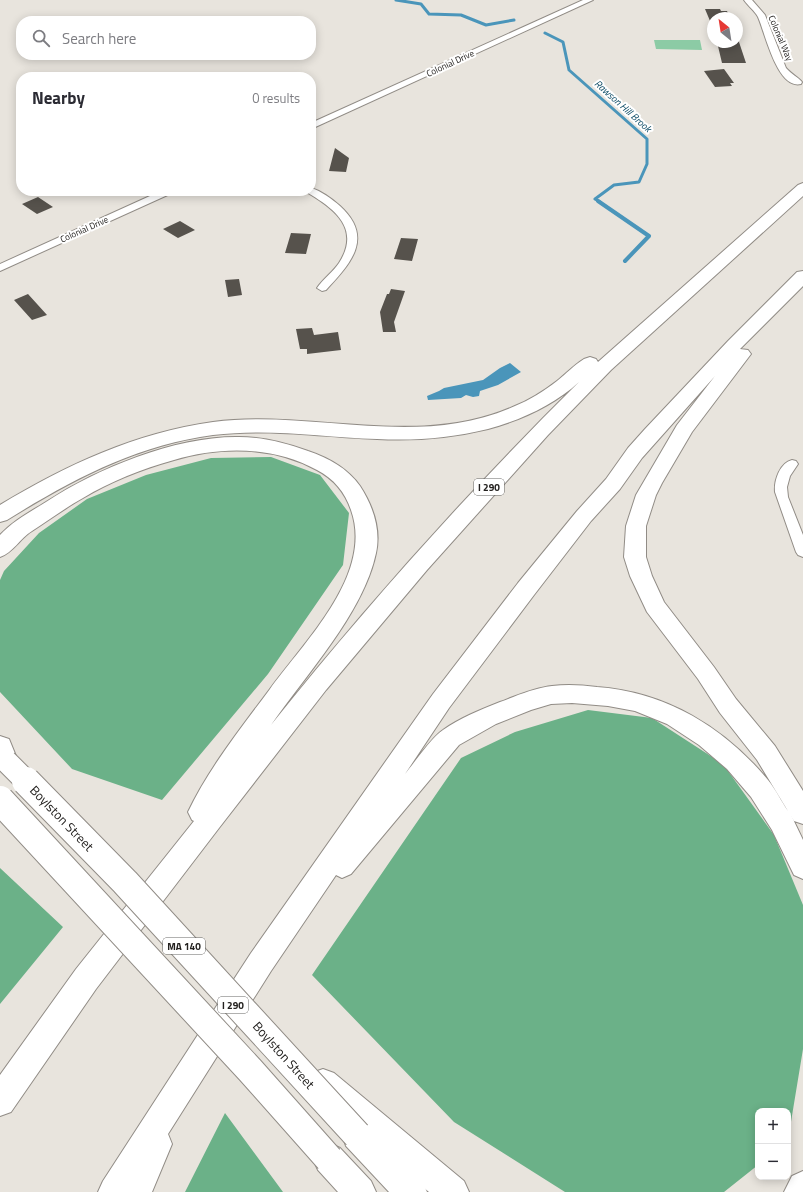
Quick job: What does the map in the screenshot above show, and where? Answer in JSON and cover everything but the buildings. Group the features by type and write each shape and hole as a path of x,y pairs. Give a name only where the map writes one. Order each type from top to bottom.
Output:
{"main road":[{"name":"I 290","path":"0,1101 86,979 313,689 419,564 541,431 604,366 803,188"},
{"name":"I 290","path":"114,1192 193,1066 261,962 418,732 526,589 584,516 613,484 635,453 734,345 803,276"},
{"path":"781,299 769,323 736,361 684,429 652,483 646,495 636,526 635,557 641,576 655,606 706,673 728,706 766,753 803,813"},
{"path":"0,515 54,483 101,460 137,447 196,432 223,428 259,426 414,433 449,431 478,426 510,416 544,400 566,384 581,368 633,339"},
{"path":"0,549 14,533 22,527 75,493 107,477 158,458 227,444 253,444 270,447 317,462 330,469 348,484 362,511 367,537 365,553 356,579 341,612 258,724 222,777 155,891"},
{"path":"261,962 450,738 488,717 526,702 552,695 579,695 638,702 660,710 689,725 708,738 749,776 765,796 781,822 803,867"},
{"name":"Boylston Street","path":"3,754 125,882 286,1058 315,1078 364,1129"},
{"name":"MA 140","path":"0,800 245,1064 360,1192"},
{"path":"136,1192 193,1066"},
{"path":"364,1129 411,1192"},
{"path":"364,1129 453,1192"},
{"path":"800,1192 803,1187"}],"street":[{"name":"Colonial Drive","path":"316,124 589,0"},
{"name":"Colonial Way","path":"748,0 760,15 782,69 788,76 798,82"},
{"path":"316,194 331,203 342,213 349,224 353,237 351,250 344,263 322,288"},
{"name":"Colonial Drive","path":"0,268 158,196"},
{"path":"792,464 782,477 780,489 782,497 800,536 803,552"}],"green space":[{"path":"654,40 700,40 702,50 656,49"},
{"path":"271,457 320,475 349,513 343,565 268,674 162,800 72,769 0,692 0,580 4,571 39,533 87,499 146,475 211,458"},
{"path":"588,710 652,718 723,764 774,835 803,905 803,1049 791,1122 791,1108 755,1108 755,1167 724,1192 565,1192 454,1122 312,975 461,758 515,732"},
{"path":"0,868 63,927 0,1004"},
{"path":"225,1113 283,1192 185,1192"}],"water":[{"path":"510,363 521,372 498,385 480,391 479,396 473,397 466,395 461,398 428,400 427,396 444,388 483,380"}],"waterway":[{"name":"Rawson Hill Brook","path":"396,0 421,4 429,14 461,15 486,25 514,20"},
{"name":"Rawson Hill Brook","path":"545,33 563,42 569,70 647,139 647,164 639,182 614,185 595,199 600,202"},
{"name":"Rawson Hill Brook","path":"598,201 649,236 625,261"}]}
